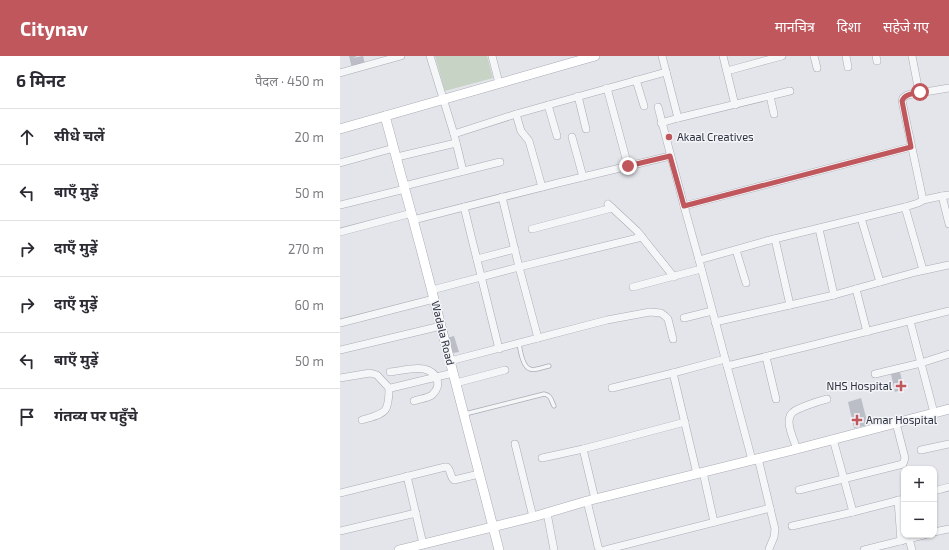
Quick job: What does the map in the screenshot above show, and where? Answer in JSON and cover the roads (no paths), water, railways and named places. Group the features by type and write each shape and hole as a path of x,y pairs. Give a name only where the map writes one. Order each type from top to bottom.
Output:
{"street":[{"path":"371,56 373,64"},
{"path":"340,73 401,56"},
{"path":"430,56 454,134 463,171"},
{"path":"492,56 499,83"},
{"path":"340,129 595,56"},
{"path":"662,56 678,118"},
{"path":"723,56 735,105"},
{"path":"727,71 782,56"},
{"path":"814,56 817,68"},
{"path":"846,56 848,67"},
{"path":"912,56 920,92"},
{"path":"454,134 516,114 666,72"},
{"path":"636,80 644,106"},
{"path":"608,88 628,166"},
{"path":"922,200 902,101 907,95 949,88"},
{"path":"662,123 790,92"},
{"path":"578,96 586,129"},
{"path":"770,96 774,114"},
{"path":"548,105 557,136"},
{"path":"658,107 726,362 770,508 776,533 767,550"},
{"path":"516,114 521,131 529,141 542,187"},
{"name":"Wadala Road","path":"385,116 494,527 497,550"},
{"path":"572,137 583,177"},
{"path":"397,157 456,143"},
{"path":"684,206 911,147"},
{"path":"340,163 394,148"},
{"path":"340,232 412,216 464,207 670,156"},
{"path":"340,205 500,162"},
{"path":"699,260 775,239 905,207 918,203 922,200 946,196 949,221"},
{"path":"502,197 538,338"},
{"path":"532,229 610,206 637,231 674,277"},
{"path":"464,207 499,349"},
{"path":"905,207 923,270"},
{"path":"861,218 880,282"},
{"path":"819,228 834,295"},
{"path":"340,323 482,277 642,237"},
{"path":"775,239 790,305"},
{"path":"477,259 515,249"},
{"path":"736,250 746,283"},
{"path":"715,322 834,295 923,270 949,265"},
{"path":"633,287 701,269"},
{"path":"856,288 867,332"},
{"path":"684,318 712,311"},
{"path":"612,388 726,362 766,357 949,311"},
{"path":"450,361 607,320 655,312 665,316 668,319 673,339"},
{"path":"910,321 934,413"},
{"path":"340,350 441,326"},
{"path":"875,374 921,363 949,354"},
{"path":"766,357 776,399"},
{"path":"390,372 420,369 431,372 437,377"},
{"path":"456,383 505,370"},
{"path":"340,378 370,373 377,375 389,388 386,410 381,414 362,420"},
{"path":"389,388 453,373"},
{"path":"673,373 685,422 714,522"},
{"path":"414,401 431,395 436,390 437,377"},
{"path":"797,448 789,422 792,412 827,399"},
{"path":"399,550 494,527 591,500 949,409"},
{"path":"542,458 583,449 685,422"},
{"path":"799,490 903,464 905,458 896,423"},
{"path":"833,439 853,512"},
{"path":"515,444 533,517"},
{"path":"921,450 949,444"},
{"path":"583,449 597,542 600,550"},
{"path":"340,493 446,467 454,480 479,474"},
{"path":"407,476 423,544"},
{"path":"937,490 949,487"},
{"path":"792,526 901,500"},
{"path":"901,502 905,540 912,550"},
{"path":"605,550 770,508"},
{"path":"547,512 554,550"},
{"path":"340,531 416,513"},
{"path":"937,531 949,529"},
{"path":"864,550 913,538"}],"lane":[{"path":"519,343 523,360 529,369 549,366"},
{"path":"464,415 544,394 548,394 554,406"}],"place":[{"name":"Akaal Creatives","path":"669,137"},
{"name":"NHS Hospital","path":"901,386"},
{"name":"Amar Hospital","path":"857,420"}]}
